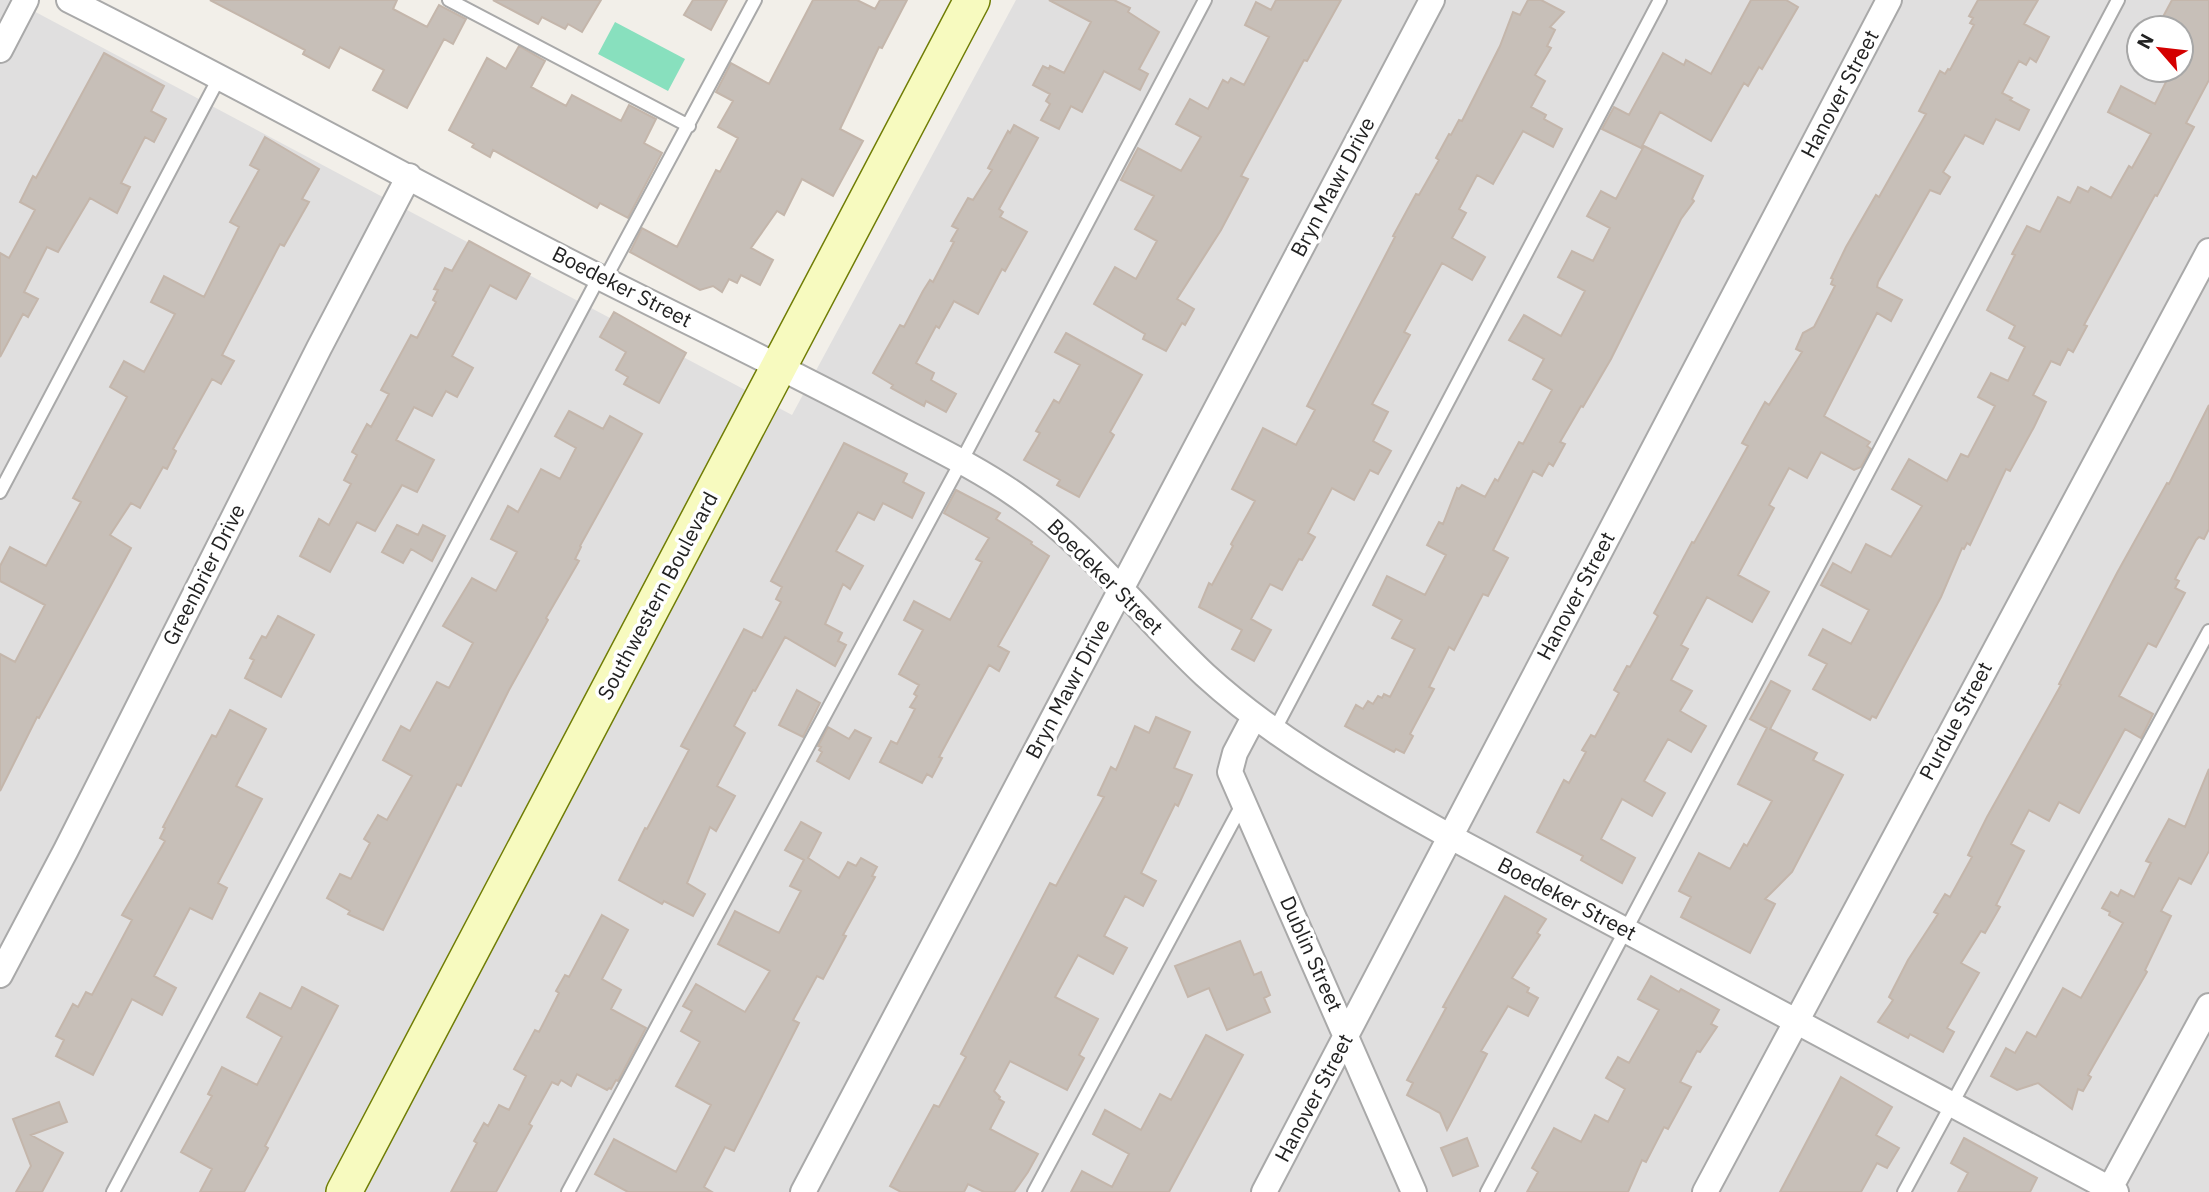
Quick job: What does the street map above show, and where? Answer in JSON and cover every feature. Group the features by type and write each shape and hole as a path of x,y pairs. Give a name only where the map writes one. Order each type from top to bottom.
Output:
{"street":[{"path":"0,50 26,0"},
{"name":"Boedeker Street","path":"69,0 220,76 602,278 779,365 961,462 1016,495 1074,540 1158,628 1264,724 1361,786 1449,836 2111,1191"},
{"name":"Southwestern Boulevard","path":"344,1192 972,0"},
{"name":"Bryn Mawr Drive","path":"803,1192 1432,0"},
{"name":"Hanover Street","path":"1264,1192 1889,0"},
{"name":"Greenbrier Drive","path":"0,975 409,176"},
{"name":"Purdue Street","path":"1704,1192 2209,251"},
{"name":"Dublin Street","path":"1264,724 1235,753 1230,772 1413,1192"},
{"path":"2111,1191 2209,1006"}],"lane":[{"path":"449,0 689,125"},
{"path":"113,1192 602,278 689,125 755,0"},
{"path":"568,1192 961,462 1205,0"},
{"path":"1264,724 1660,0"},
{"path":"1487,1192 2119,0"},
{"path":"0,492 220,76"},
{"path":"1904,1192 2209,631"},
{"path":"1034,1192 1244,803"}],"shaded area":[{"path":"0,0 13,0 792,415 1016,0 2209,0 2209,1192 0,1192"}],"green space":[{"path":"615,22 685,59 668,91 598,54"}],"building":[{"path":"210,0 397,0 393,9 427,27 439,5 466,19 453,44 444,39 407,108 373,90 384,70 340,47 329,68 303,54 305,50"},
{"path":"493,0 601,0 582,32 568,24 565,29 542,17 538,24"},
{"path":"693,0 727,0 711,30 684,15"},
{"path":"813,0 857,0 875,9 880,0 907,0 882,48 879,47 840,129 863,141 833,196 802,179 784,215 777,211 751,248 773,260 760,285 741,275 737,283 729,279 722,292 713,286 700,290 630,252 642,228 677,247 716,170 720,172 738,138 718,127 733,101 716,92 731,63 769,84"},
{"path":"1049,0 1114,0 1130,8 1128,12 1159,32 1139,69 1148,74 1140,90 1104,71 1082,112 1071,106 1059,129 1041,120 1050,104 1046,101 1050,94 1033,85 1043,66 1049,69 1050,66 1064,73 1091,22"},
{"path":"1276,0 1341,0 1307,61 1304,60 1241,176 1248,179 1221,230 1177,299 1194,309 1185,325 1182,323 1166,351 1143,339 1145,334 1094,304 1115,267 1136,279 1157,241 1135,229 1154,196 1121,180 1138,148 1181,171 1201,137 1176,124 1190,99 1208,109 1223,80 1228,83 1231,78 1244,85 1269,37 1245,25 1256,2 1271,10"},
{"path":"1528,0 1541,0 1564,12 1550,27 1555,30 1547,46 1551,48 1535,75 1545,81 1531,107 1546,115 1544,119 1562,129 1553,147 1523,131 1493,184 1477,175 1459,209 1466,213 1452,238 1485,257 1472,280 1442,263 1404,332 1410,335 1372,404 1388,412 1373,441 1391,451 1378,474 1370,470 1354,500 1332,488 1308,533 1315,537 1302,560 1299,559 1282,590 1270,584 1251,619 1271,630 1254,661 1232,649 1242,630 1199,607 1209,583 1212,585 1255,501 1232,489 1263,428 1296,445 1315,410 1307,406 1395,237 1393,236 1439,160 1436,158 1449,134 1451,135 1459,120 1462,121 1500,46 1513,12 1520,15"},
{"path":"1751,0 1786,0 1798,7 1762,69 1759,67 1748,86 1744,83 1711,141 1660,112 1641,148 1602,129 1614,107 1629,115 1663,53 1684,65 1686,60 1711,74"},
{"path":"1978,0 2038,0 2024,24 2049,37 2036,62 2030,58 2026,65 2019,61 2002,93 2029,110 2019,130 1996,119 1983,144 1965,135 1943,172 1950,177 1940,194 1930,190 1878,282 1877,287 1902,300 1891,321 1877,313 1824,416 1870,442 1867,446 1871,449 1861,467 1854,470 1821,452 1807,478 1789,468 1769,505 1774,508 1738,575 1769,592 1752,622 1707,597 1681,645 1688,649 1671,680 1692,691 1680,711 1706,726 1691,752 1668,739 1644,781 1665,793 1652,816 1622,799 1601,839 1635,858 1622,883 1581,860 1583,856 1537,832 1564,780 1569,783 1586,752 1582,750 1591,735 1595,737 1619,693 1614,690 1658,616 1654,613 1748,446 1742,443 1765,402 1769,405 1802,352 1796,349 1803,333 1814,327 1835,286 1831,284 1831,278 1846,247 1876,195 1879,197 1926,114 1919,111 1940,71 1945,74 1950,70 1974,25 1970,23 1973,18 1969,16"},
{"path":"2172,0 2209,0 2209,80 2186,123 2194,127 2084,325 2087,326 2073,352 2068,349 2060,365 2051,361 2033,395 2046,402 2034,427 2010,471 2006,469 1970,545 1967,543 1964,549 1962,548 1941,597 1876,718 1872,716 1870,720 1813,689 1827,664 1809,655 1823,629 1851,644 1869,610 1821,585 1833,563 1851,573 1866,544 1891,557 1922,506 1892,489 1909,459 1947,481 1961,454 1968,457 1995,406 1978,397 1991,373 2008,381 2025,347 2009,338 2015,326 1987,310 2027,226 2040,232 2058,197 2070,203 2078,187 2088,192 2091,187 2111,198 2151,134 2108,112 2121,86 2155,104 2165,84 2195,84 2195,14 2164,14"},
{"path":"519,46 545,61 531,87 566,106 572,95 621,121 629,105 656,119 644,143 662,153 628,218 600,203 597,208 493,150 490,157 449,130 487,58 506,69"},
{"path":"104,53 164,86 151,111 166,119 154,142 145,137 121,183 130,187 117,213 90,198 58,252 47,247 24,292 38,299 28,317 23,314 0,357 0,253 9,258 35,210 20,202 33,176 36,178"},
{"path":"1014,125 1038,138 999,209 1003,212 1000,217 1027,232 1005,271 1002,269 978,314 954,301 939,328 936,326 916,363 934,373 931,380 956,394 946,412 926,401 924,406 891,388 893,385 873,373 900,325 904,327 930,280 933,282 954,242 951,241 958,229 952,226 968,198 973,200 992,170 988,168"},
{"path":"265,137 319,169 302,199 309,202 284,246 280,244 222,355 234,361 221,384 212,379 173,449 176,451 167,469 163,467 140,508 131,503 110,535 131,548 39,718 37,717 0,791 0,654 15,662 45,605 0,581 0,566 10,547 46,566 81,502 73,498 127,397 110,387 124,361 144,372 175,314 151,302 164,276 204,297 239,227 230,222 259,170 250,165"},
{"path":"1644,146 1703,176 1692,199 1694,201 1681,219 1611,359 1560,442 1565,444 1553,466 1549,463 1542,476 1533,471 1493,550 1508,558 1488,596 1483,594 1454,650 1449,647 1429,687 1434,689 1410,734 1413,736 1404,753 1396,749 1394,752 1345,726 1356,705 1363,709 1368,701 1373,704 1378,696 1382,698 1384,694 1390,697 1415,649 1392,638 1402,620 1373,605 1387,576 1425,595 1446,555 1427,545 1439,522 1443,524 1457,488 1462,485 1485,497 1495,479 1498,481 1519,442 1523,444 1552,390 1533,379 1544,359 1509,340 1524,315 1561,336 1585,291 1558,277 1572,251 1593,261 1610,228 1587,216 1601,191 1616,199"},
{"path":"469,241 530,274 516,299 490,285 452,356 473,368 457,397 446,391 432,416 414,407 396,440 434,460 417,492 402,485 375,531 357,522 330,572 300,556 319,519 329,525 351,484 344,480 357,455 352,452 367,424 371,427 389,394 381,390 411,335 417,338 436,302 433,300 438,290 434,289 445,268 452,271"},
{"path":"614,312 686,353 659,403 624,384 628,377 616,370 626,352 600,337"},
{"path":"1066,333 1142,375 1110,432 1114,435 1079,497 1057,485 1060,480 1024,460 1040,433 1036,431 1054,400 1059,403 1080,365 1055,352"},
{"path":"2209,405 2209,529 2204,539 2199,537 2196,540 2175,579 2179,581 2175,588 2185,593 2156,647 2148,643 2119,696 2153,714 2141,738 2125,729 2079,813 2059,802 2049,821 2029,810 2011,844 2024,851 1996,905 2000,907 1985,933 1981,931 1961,963 1979,973 1947,1028 1954,1032 1943,1052 1910,1034 1908,1038 1878,1022 1893,1000 1889,997 1908,960 1938,914 1934,912 1945,894 1950,897 1972,857 1968,855 1987,817 2061,685 2059,684 2117,573 2167,483 2169,484"},
{"path":"569,411 603,429 610,416 642,434 580,546 575,559 579,561 546,618 548,620 461,786 457,784 383,930 348,914 350,911 327,898 340,874 351,879 370,843 364,839 378,815 387,820 412,776 383,760 401,726 410,731 437,682 449,688 473,643 443,626 472,578 496,591 517,552 491,539 508,506 518,512 541,469 560,479 576,448 555,436"},
{"path":"844,443 907,474 903,482 924,493 912,518 883,503 874,520 858,512 836,551 863,566 850,589 843,584 825,624 842,633 838,641 846,645 835,666 785,637 755,691 753,690 734,726 745,733 717,786 735,796 716,831 710,827 687,883 705,894 693,916 664,901 662,904 619,880 689,750 681,746 744,629 762,638 781,602 776,599 782,587 771,581"},
{"path":"956,490 1000,513 996,519 1049,556 998,646 1009,652 999,671 989,665 939,757 942,758 932,777 927,774 922,783 880,762 891,741 897,744 915,709 910,707 917,696 914,694 919,685 899,674 923,630 904,620 914,601 950,620 982,562 976,559 989,538 944,513"},
{"path":"397,525 418,535 423,525 445,536 432,561 411,549 403,563 382,552"},
{"path":"278,616 314,635 281,697 245,678 254,660 250,658 262,636 266,638"},
{"path":"1771,681 1790,691 1770,729 1817,753 1813,760 1843,775 1792,872 1765,899 1775,904 1750,953 1681,917 1691,897 1679,891 1699,853 1730,869 1744,844 1747,846 1772,801 1738,784 1767,728 1750,719"},
{"path":"797,690 820,703 803,737 779,725"},
{"path":"230,710 266,729 236,786 262,799 218,883 227,888 212,919 190,908 154,976 176,988 162,1015 132,999 93,1075 56,1056 64,1040 56,1036 73,1004 78,1007 86,992 92,995 132,920 122,915 165,841 160,838 165,828 163,827 212,735 216,737"},
{"path":"1156,717 1190,732 1174,768 1192,775 1141,873 1156,881 1143,906 1125,896 1104,936 1127,948 1113,974 1078,955 1055,997 1098,1019 1079,1055 1084,1058 1067,1090 1010,1061 994,1091 1004,1102 990,1129 1038,1154 1028,1172 1014,1192 984,1192 968,1184 964,1192 901,1192 890,1186 934,1105 939,1107 966,1057 961,1054 1050,883 1056,886 1104,797 1098,795 1111,767 1116,770 1135,726 1149,733"},
{"path":"828,727 849,739 855,730 871,738 849,779 817,761 822,752 818,746"},
{"path":"2209,769 2209,851 2191,884 2179,878 2161,911 2171,916 2145,970 2147,972 2088,1075 2091,1077 2083,1091 2078,1089 2072,1109 2038,1083 2017,1090 1991,1076 2006,1048 2015,1053 2027,1032 2036,1037 2063,988 2081,998 2123,923 2102,908 2111,892 2118,896 2121,890 2134,897 2151,863 2146,861 2169,819 2185,827"},
{"path":"801,822 821,833 808,858 839,878 848,862 856,866 861,858 877,867 872,876 875,877 843,935 846,936 823,979 817,976 793,1020 799,1023 734,1151 725,1147 704,1187 712,1192 628,1192 595,1174 614,1139 676,1172 711,1105 676,1086 700,1042 681,1031 692,1011 683,1006 696,984 745,1012 770,971 718,944 735,911 779,933 801,891 790,886 804,860 785,850"},
{"path":"1505,896 1546,919 1537,933 1540,935 1512,978 1529,988 1527,992 1538,998 1528,1016 1508,1006 1481,1051 1487,1054 1447,1130 1440,1113 1407,1095 1413,1083 1407,1080 1446,1008 1443,1007"},
{"path":"602,915 628,930 602,979 621,990 611,1009 646,1028 618,1081 607,1090 577,1074 571,1086 561,1080 558,1085 552,1082 529,1124 532,1126 496,1192 451,1192 477,1143 474,1141 484,1123 488,1126 499,1105 509,1110 526,1076 514,1069 535,1030 539,1032 559,993 556,991 565,975 569,977"},
{"path":"1240,941 1254,975 1261,972 1270,995 1264,998 1270,1012 1227,1030 1209,988 1188,997 1175,966"},
{"path":"1651,976 1719,1010 1711,1024 1717,1027 1700,1052 1697,1051 1680,1082 1691,1087 1668,1129 1664,1127 1646,1162 1642,1160 1628,1192 1527,1192 1538,1172 1532,1168 1554,1128 1581,1142 1595,1115 1608,1122 1625,1089 1606,1078 1618,1057 1629,1063 1659,1010 1638,999"},
{"path":"302,987 338,1006 265,1146 268,1148 244,1192 200,1192 212,1169 181,1152 212,1096 208,1094 222,1067 257,1085 282,1037 247,1017 260,993 291,1009"},
{"path":"1206,1035 1243,1055 1169,1192 1071,1192 1082,1171 1112,1187 1129,1154 1093,1134 1105,1110 1141,1130 1160,1094 1171,1100"},
{"path":"1841,1077 1892,1107 1876,1135 1899,1148 1887,1168 1877,1163 1861,1192 1780,1192"},
{"path":"59,1102 67,1122 31,1135 63,1153 42,1192 16,1192 31,1166 13,1119"},
{"path":"1467,1138 1478,1166 1453,1176 1441,1148"},
{"path":"1964,1138 2037,1178 2030,1192 1958,1192 1968,1173 1951,1163"}]}
